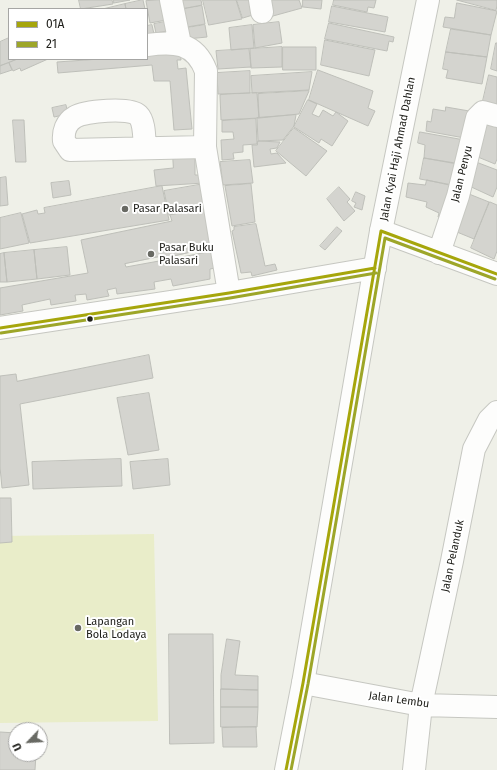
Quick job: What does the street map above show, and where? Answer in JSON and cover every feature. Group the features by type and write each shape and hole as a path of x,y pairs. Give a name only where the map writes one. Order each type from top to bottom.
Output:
{"street":[{"path":"171,0 180,44"},
{"name":"Jalan Kyai Haji Ahmad Dahlan","path":"286,770 303,683 381,232 428,0"},
{"path":"148,45 166,42 180,44 193,51 202,59 206,71 205,147 229,293"},
{"name":"Jalan Penyu","path":"439,253 458,196 467,153 477,118 483,112 497,116"},
{"path":"145,148 205,147"},
{"path":"381,232 497,274"},
{"path":"0,328 229,293 375,268"},
{"name":"Jalan Pelanduk","path":"414,770 421,705 474,449 489,420 496,412"},
{"name":"Jalan Lembu","path":"303,683 421,705 497,707"}],"green space":[{"name":"Lapangan Bola Lodaya","path":"154,534 158,721 0,723 0,536"}],"building":[{"path":"79,0 112,0 113,4 87,8 81,8"},
{"path":"114,0 130,0 114,3"},
{"path":"143,0 145,8 126,8 125,4"},
{"path":"168,0 172,19 150,23 146,1"},
{"path":"175,0 201,0 202,5 177,10"},
{"path":"203,0 236,0 242,19 209,25"},
{"path":"237,0 257,0 256,14 243,18"},
{"path":"268,0 299,0 302,8 273,16"},
{"path":"303,0 322,0 321,9 303,7"},
{"path":"334,0 376,0 374,8 368,7 367,12 333,5"},
{"path":"457,0 497,0 497,6 496,10"},
{"path":"457,3 497,11 491,35 443,27 445,17 454,18"},
{"path":"125,4 126,8 107,8"},
{"path":"202,6 205,24 181,28 177,10"},
{"path":"332,6 388,17 385,32 329,22"},
{"path":"170,21 172,30 156,33 154,24"},
{"path":"279,22 282,43 255,48 253,25"},
{"path":"329,23 394,37 393,42 389,41 387,51 325,39"},
{"path":"152,25 154,34 148,36 148,26"},
{"path":"205,25 207,37 187,39 180,29"},
{"path":"252,25 254,48 231,50 229,28"},
{"path":"451,29 491,35 487,57 446,52"},
{"path":"8,38 8,60 15,60 0,66 0,42"},
{"path":"325,40 375,50 369,76 321,65"},
{"path":"497,43 497,71 491,69"},
{"path":"282,47 282,67 251,68 250,49"},
{"path":"283,47 316,47 316,70 283,70"},
{"path":"180,48 181,60 177,60 178,69 186,68 192,129 174,130 170,81 154,81 152,65 58,73 57,62 86,60 148,60 148,55"},
{"path":"249,49 251,67 218,69 216,51"},
{"path":"446,52 487,57 482,84 446,78 448,70 443,69"},
{"path":"16,60 46,60 21,71 20,68 13,71 9,63"},
{"path":"9,63 12,70 0,74 0,66"},
{"path":"318,70 373,91 368,108 375,111 368,126 309,100"},
{"path":"250,71 250,93 218,94 217,73"},
{"path":"312,72 309,90 252,93 251,76"},
{"path":"489,75 497,77 497,110 482,105"},
{"path":"309,91 299,114 259,118 258,94"},
{"path":"257,93 259,118 221,120 220,95"},
{"path":"308,100 317,104 312,114 319,117 323,110 333,116 336,112 348,121 332,146 321,139 319,143 294,127"},
{"path":"66,105 68,114 54,117 52,108"},
{"path":"446,107 475,112 470,139 426,131 427,121 431,122 433,109 445,111"},
{"path":"296,115 294,126 283,140 258,141 257,118"},
{"path":"256,119 257,144 243,145 243,152 233,153 234,159 222,160 221,140 234,139 233,132 222,132 222,121"},
{"path":"478,119 497,127 497,159 495,164 468,153"},
{"path":"13,120 24,120 26,162 16,162"},
{"path":"294,128 327,151 306,176 276,151"},
{"path":"420,132 470,141 455,163 424,158 425,145 418,143"},
{"path":"258,141 280,142 277,148 270,149 271,154 277,153 286,163 254,167 252,145 257,145"},
{"path":"173,155 195,157 195,175 204,175 204,183 156,186 154,170 173,168"},
{"path":"424,158 463,165 458,186 420,179"},
{"path":"250,160 253,183 223,185 220,162"},
{"path":"476,162 497,170 497,187 493,197 467,185"},
{"path":"6,177 8,205 0,206 0,178"},
{"path":"427,180 458,187 448,219 438,217 439,213 426,207 427,202 406,197 408,183 425,185"},
{"path":"69,181 71,195 53,198 51,183"},
{"path":"204,184 208,204 201,205 202,209 169,215 164,191"},
{"path":"251,184 255,222 232,226 225,186"},
{"path":"162,186 169,220 30,243 22,214 37,210 38,214 45,213 44,208"},
{"path":"339,187 350,199 347,202 355,211 344,221 327,199"},
{"path":"356,192 365,196 362,210 354,207 356,203 352,201"},
{"path":"464,192 489,202 474,239 452,230"},
{"path":"490,202 497,205 497,251 494,259 471,248"},
{"name":"Pasar Buku Palasari","path":"209,209 221,267 210,269 210,279 173,286 171,279 154,282 155,289 117,294 116,288 107,290 109,296 87,300 86,294 75,295 76,301 51,305 50,299 22,305 23,311 0,315 0,288 88,273 81,240 172,221 170,215"},
{"path":"21,213 29,243 0,249 0,218"},
{"path":"256,224 265,266 275,264 277,270 252,276 251,272 241,273 232,231 234,230 234,227"},
{"path":"337,227 342,231 325,250 320,246"},
{"path":"67,247 70,275 37,279 34,250"},
{"path":"206,249 207,252 172,259 171,257"},
{"path":"34,250 37,279 7,282 4,253"},
{"path":"4,253 7,282 0,282 0,254"},
{"path":"159,257 159,261 126,267 125,264"},
{"path":"149,355 153,378 20,404 29,485 2,488 0,467 0,376 16,374 17,381"},
{"path":"149,393 159,450 128,455 117,398"},
{"path":"121,459 122,486 33,489 32,462"},
{"path":"168,459 170,485 133,489 130,462"},
{"path":"0,498 11,498 12,542 0,543"},
{"path":"169,634 213,634 214,743 170,744"},
{"path":"227,639 240,641 235,675 258,676 258,690 221,689 221,675"},
{"path":"221,689 258,690 258,707 221,707"},
{"path":"221,707 258,707 257,727 221,727"},
{"path":"256,727 257,747 223,747 222,728"},
{"path":"0,732 8,732 8,762 36,762 35,770 0,770"}],"transit line":[{"name":"01A","path":"286,770 303,683 381,231 497,274"},
{"name":"21","path":"291,770 308,684 385,238 495,279"},
{"name":"01A","path":"0,328 229,293 375,268"},
{"name":"21","path":"1,333 230,298 376,273"}],"place":[{"name":"Pasar Palasari","path":"125,209"},
{"name":"Pasar Buku Palasari","path":"151,254"},
{"name":"Lapangan Bola Lodaya","path":"78,628"}]}
